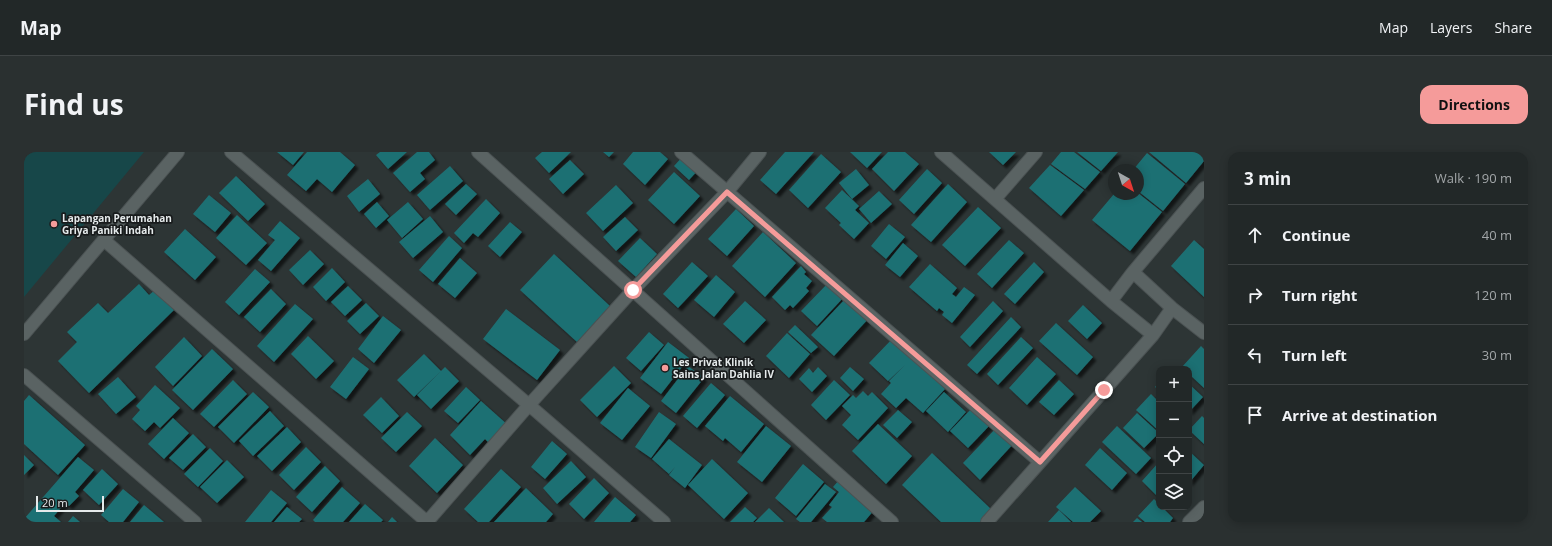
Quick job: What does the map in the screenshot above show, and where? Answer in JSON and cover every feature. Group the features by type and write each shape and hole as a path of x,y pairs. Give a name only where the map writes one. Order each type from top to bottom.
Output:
{"street":[{"path":"24,334 178,152"},
{"path":"231,152 529,405 664,522"},
{"path":"478,152 892,522"},
{"path":"681,152 1040,462"},
{"path":"104,240 427,522 529,405 633,290 727,192 760,152"},
{"path":"941,152 1111,301 1153,335"},
{"path":"995,199 1036,152"},
{"path":"1111,301 1204,188"},
{"path":"1134,272 1172,308 1204,333"},
{"path":"987,522 1153,335 1172,308"},
{"path":"24,375 195,522"},
{"path":"1189,522 1204,507"}],"shaded area":[{"name":"Lapangan Perumahan Griya Paniki Indah","path":"24,152 144,152 24,297"}],"building":[{"path":"277,152 304,152 293,165"},
{"path":"307,152 340,152 355,165 332,192 317,179 306,191 287,175"},
{"path":"380,152 407,152 388,169 376,155"},
{"path":"417,152 429,152 435,160 420,173 425,179 410,192 393,173"},
{"path":"542,152 571,152 549,173 535,158"},
{"path":"603,152 614,152 609,157"},
{"path":"633,152 660,152 668,159 645,185 623,164"},
{"path":"785,152 814,152 776,194 760,180"},
{"path":"850,152 882,152 867,168"},
{"path":"888,152 905,152 919,164 894,191 872,169"},
{"path":"989,152 1016,152 1003,165"},
{"path":"1061,152 1074,152 1100,172 1085,189 1051,164"},
{"path":"1077,152 1118,152 1101,171"},
{"path":"1149,152 1202,152 1204,153 1204,161 1186,183"},
{"path":"1147,153 1185,184 1163,211 1144,196 1144,164 1138,164"},
{"path":"821,154 841,172 808,208 789,190"},
{"path":"684,155 699,169 689,180 674,166"},
{"path":"570,160 584,174 563,194 549,179"},
{"path":"1050,165 1084,190 1061,216 1029,188"},
{"path":"450,166 463,181 430,210 417,195"},
{"path":"856,169 869,185 852,199 839,183"},
{"path":"927,169 942,183 914,214 899,200"},
{"path":"674,172 700,196 674,224 648,200"},
{"path":"236,176 265,204 248,221 219,193"},
{"path":"368,179 380,194 359,212 347,196"},
{"path":"466,184 477,194 456,215 445,204"},
{"path":"948,184 967,202 931,242 911,225"},
{"path":"616,185 633,203 603,231 586,213"},
{"path":"842,190 859,206 855,210 869,223 854,239 839,225 841,223 825,208"},
{"path":"879,191 892,204 871,223 859,209"},
{"path":"209,195 231,213 215,232 193,214"},
{"path":"1144,198 1162,212 1130,251 1092,220 1109,200 1144,200"},
{"path":"486,199 500,213 478,237 473,233 464,243 454,233"},
{"path":"377,202 389,216 376,228 364,214"},
{"path":"408,202 423,219 402,238 387,220"},
{"path":"978,207 1001,228 965,266 942,245"},
{"path":"736,209 754,226 727,256 708,239"},
{"path":"237,215 267,243 246,265 216,238"},
{"path":"430,216 443,232 413,258 399,242"},
{"path":"625,217 638,230 616,251 603,237"},
{"path":"280,221 300,238 271,271 258,260 275,240 268,235"},
{"path":"510,222 522,232 500,257 488,246"},
{"path":"889,224 905,237 886,259 871,246"},
{"path":"185,229 216,257 195,280 164,252"},
{"path":"763,232 796,263 765,297 732,266"},
{"path":"449,236 462,248 433,282 419,270"},
{"path":"640,238 657,254 636,277 618,261"},
{"path":"1009,240 1024,253 992,288 977,274"},
{"path":"1194,240 1204,249 1204,297 1171,266"},
{"path":"903,243 918,256 900,277 885,265"},
{"path":"310,250 324,264 303,285 289,270"},
{"path":"554,254 610,306 577,342 520,290"},
{"path":"460,258 477,273 455,298 438,284"},
{"path":"692,262 708,276 678,308 663,294"},
{"path":"1034,262 1044,272 1015,304 1004,294"},
{"path":"930,264 957,288 952,294 956,297 964,287 975,295 952,323 942,315 944,312 939,308 937,311 909,287"},
{"path":"801,266 806,272 804,274 812,281 806,288 809,291 793,308 790,305 785,310 772,297"},
{"path":"332,268 345,282 326,301 313,287"},
{"path":"255,269 270,282 239,315 225,302"},
{"path":"716,275 735,292 714,317 694,300"},
{"path":"828,283 843,298 817,326 801,311"},
{"path":"139,284 149,295 155,290 174,310 89,393 58,361 77,342 67,332 98,303 108,313"},
{"path":"348,286 362,300 345,316 331,302"},
{"path":"271,289 286,304 260,332 244,317"},
{"path":"848,296 870,317 834,356 811,335"},
{"path":"745,301 766,320 744,343 723,324"},
{"path":"993,301 1003,311 970,347 960,337"},
{"path":"366,303 379,316 360,334 347,321"},
{"path":"295,304 313,319 274,362 257,346"},
{"path":"1083,305 1102,323 1087,339 1068,321"},
{"path":"506,309 560,350 537,380 483,339"},
{"path":"383,316 401,330 374,363 358,349"},
{"path":"1011,317 1021,327 977,374 967,365"},
{"path":"1056,323 1093,357 1077,375 1039,341"},
{"path":"795,325 818,347 811,353 788,332"},
{"path":"649,332 664,345 641,371 626,358"},
{"path":"787,333 810,354 789,378 766,356"},
{"path":"308,336 334,361 316,379 291,354"},
{"path":"184,337 202,356 173,386 155,367"},
{"path":"894,337 911,357 945,389 923,413 906,398 896,408 881,394 891,383 889,381 905,365 888,381 869,363"},
{"path":"1021,337 1033,348 998,385 987,374"},
{"name":"Les Privat Klinik Sains Jalan Dahlia IV","path":"668,342 689,358 661,394 640,378"},
{"path":"1201,346 1204,349 1204,388 1192,377 1192,366 1183,366"},
{"path":"212,349 233,369 193,410 172,390"},
{"path":"424,354 441,371 414,397 397,380"},
{"path":"353,357 369,369 346,399 330,387"},
{"path":"1037,357 1056,374 1027,405 1009,388"},
{"path":"614,366 631,383 597,417 580,400"},
{"path":"688,366 704,378 676,413 661,401"},
{"path":"445,367 459,381 431,409 417,395"},
{"path":"818,367 827,376 812,392 799,379 809,368 813,373"},
{"path":"850,367 864,379 853,391 840,378"},
{"path":"118,377 136,397 116,414 98,394"},
{"path":"233,380 247,394 214,427 200,414"},
{"path":"834,380 850,395 826,420 811,405"},
{"path":"1059,380 1074,394 1054,415 1039,402"},
{"path":"711,383 725,395 697,428 683,416"},
{"path":"155,385 180,408 160,428 154,422 145,431 132,419 140,410 136,406"},
{"path":"466,387 480,400 458,423 444,411"},
{"path":"1192,387 1203,397 1192,409"},
{"path":"628,388 650,406 622,440 600,423"},
{"path":"863,391 868,396 872,392 888,408 858,440 842,425 851,415 842,406 853,395 856,398"},
{"path":"253,392 269,407 234,443 218,427"},
{"path":"944,392 966,412 948,432 926,411"},
{"path":"1151,394 1156,399 1156,428 1136,410"},
{"path":"29,395 85,445 58,475 24,444 24,401"},
{"path":"730,396 764,424 741,452 725,438 723,441 705,426"},
{"path":"381,397 399,416 382,433 363,415"},
{"path":"481,401 509,426 491,445 485,439 470,455 450,435"},
{"path":"972,408 990,425 968,448 950,431"},
{"path":"898,410 912,422 897,438 883,425"},
{"path":"270,411 284,426 253,456 239,441"},
{"path":"407,412 422,426 396,452 381,438"},
{"path":"659,412 676,424 651,458 635,447"},
{"path":"1137,413 1156,430 1156,436 1144,448 1123,428"},
{"path":"1202,416 1204,418 1204,444 1192,433 1192,427"},
{"path":"173,418 189,433 164,459 148,444"},
{"path":"878,424 912,456 886,484 852,451"},
{"path":"766,426 791,446 762,482 737,462"},
{"path":"998,426 1015,442 980,480 963,463"},
{"path":"1117,426 1151,458 1136,474 1102,442"},
{"path":"287,427 301,442 272,471 257,456"},
{"path":"193,434 206,447 183,470 169,458"},
{"path":"435,438 463,465 437,493 409,466"},
{"path":"669,439 702,465 685,488 669,475 675,467 669,474 652,459"},
{"path":"552,441 567,454 545,479 531,467"},
{"path":"306,447 321,462 294,490 279,475"},
{"path":"210,448 223,461 198,487 184,474"},
{"path":"1100,448 1127,473 1112,490 1085,465"},
{"path":"932,453 992,510 981,522 941,522 902,485"},
{"path":"1192,454 1204,465 1192,479"},
{"path":"24,455 34,465 24,475"},
{"path":"78,457 94,470 75,492 79,496 69,506 65,503 54,516 61,522 24,522 24,519"},
{"path":"712,459 748,493 724,519 688,485"},
{"path":"227,460 244,477 217,503 200,487"},
{"path":"571,461 586,477 557,504 543,488"},
{"path":"803,464 824,482 796,516 775,498"},
{"path":"1156,465 1156,495 1142,481"},
{"path":"325,466 340,481 312,512 296,497"},
{"path":"102,469 118,484 99,505 83,490"},
{"path":"501,469 521,487 489,522 478,522 464,509"},
{"path":"594,478 609,493 584,519 569,504"},
{"path":"839,480 875,509 864,522 827,522 822,518 832,507 829,505 839,492 833,487"},
{"path":"825,484 836,492 811,522 800,522 796,519"},
{"path":"342,487 360,503 343,522 315,522 313,520"},
{"path":"1075,487 1101,511 1090,522 1073,522 1056,507"},
{"path":"526,488 553,514 546,522 494,522"},
{"path":"123,489 139,502 123,522 109,522 101,515"},
{"path":"271,490 287,503 271,522 245,522"},
{"path":"615,497 636,515 630,522 594,522"},
{"path":"1154,499 1156,501 1156,510 1165,510 1173,518 1170,522 1145,522 1138,516"},
{"path":"365,504 383,520 381,522 349,522"},
{"path":"144,505 164,522 130,522"},
{"path":"287,507 302,519 299,522 274,522"},
{"path":"745,507 757,518 753,522 730,522"},
{"path":"769,508 784,522 755,522"},
{"path":"1059,510 1071,522 1048,522"},
{"path":"73,516 80,522 68,522"},
{"path":"392,517 397,522 388,522"},
{"path":"1137,518 1142,522 1133,522"}],"place":[{"name":"Lapangan Perumahan Griya Paniki Indah","path":"54,224"},
{"name":"Les Privat Klinik Sains Jalan Dahlia IV","path":"665,368"}],"route":[{"path":"633,290 727,192 1040,462 1104,390"}]}
